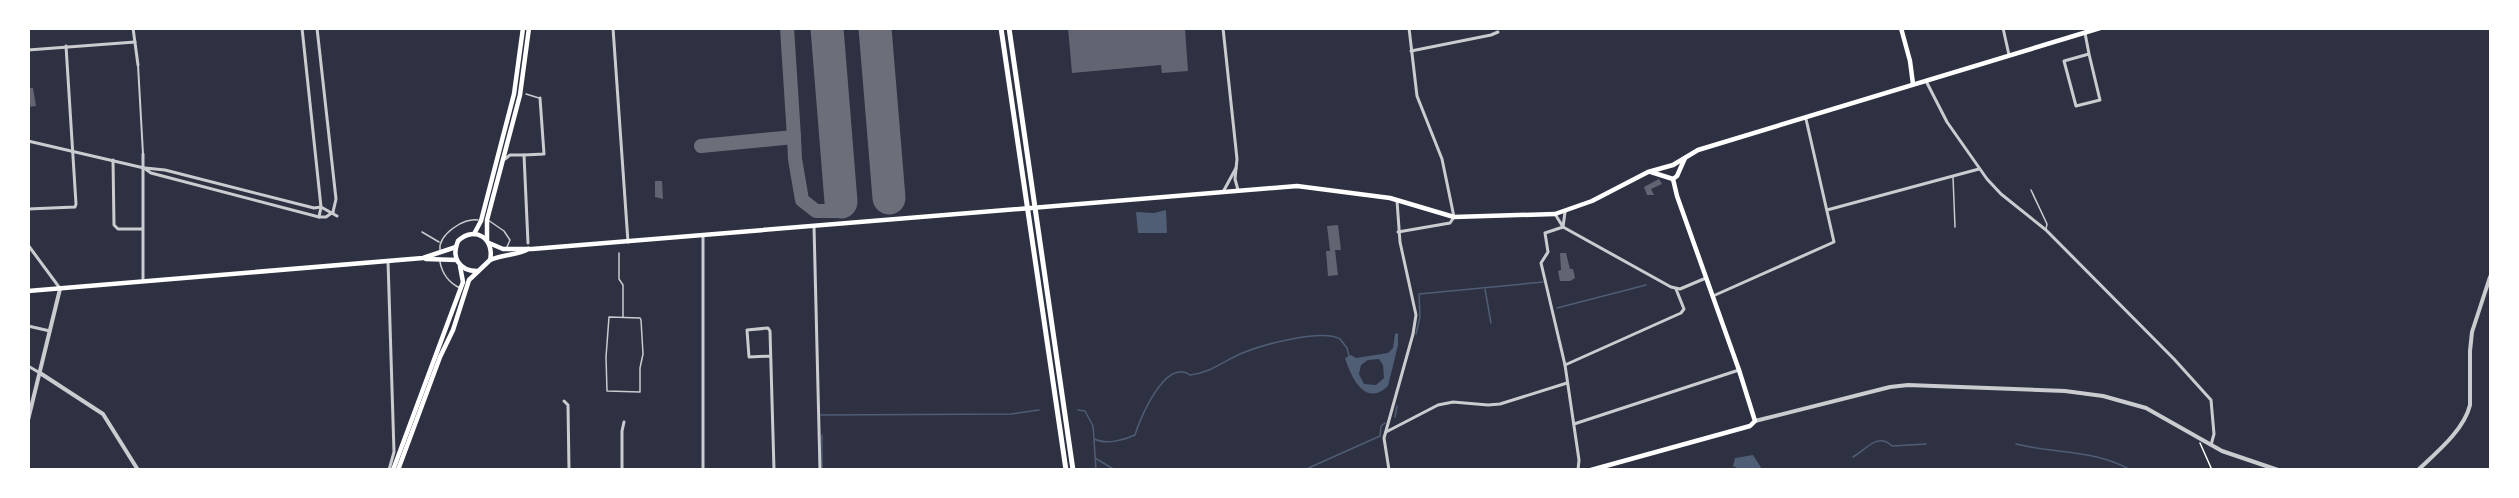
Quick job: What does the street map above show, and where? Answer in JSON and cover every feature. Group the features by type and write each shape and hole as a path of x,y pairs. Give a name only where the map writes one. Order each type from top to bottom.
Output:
{"highway":[{"path":"1001,28 1066,470"},
{"path":"1009,28 1073,470"}],"main road":[{"path":"398,470 440,357 453,330 469,280 490,260 492,253 484,220 513,94 523,28"},
{"path":"28,291 423,258 456,247 463,237 474,234 484,220 520,96 529,28"},
{"path":"1901,28 1913,84"},
{"path":"474,234 506,249 528,249 1238,191 1312,187 1397,201 1454,217 1555,214 1565,212 1648,171 1673,165 1698,150 2100,28"},
{"path":"1673,179 1677,176 1684,158"},
{"path":"1673,165 1679,171"},
{"path":"1666,168 1664,171 1667,177"},
{"path":"1648,171 1673,179"},
{"path":"1588,470 1750,426 1755,421 1673,179"},
{"path":"391,470 463,278 457,260 456,247"},
{"path":"490,260 502,255 524,253 528,249"},
{"path":"423,258 457,260"},
{"path":"460,266 477,271"}],"street":[{"path":"134,28 144,168 143,281"},
{"path":"302,28 321,207 319,217"},
{"path":"144,168 151,173 319,217 326,217 333,212 336,199 317,28"},
{"path":"613,28 628,242"},
{"path":"1223,28 1236,166 1235,179 1238,191"},
{"path":"1398,232 1450,223 1454,217 1442,159 1417,96 1409,28"},
{"path":"2003,28 2009,57"},
{"path":"1411,51 1498,32"},
{"path":"2085,33 2100,100 2076,106 2064,61 2089,54"},
{"path":"28,50 135,42"},
{"path":"28,209 75,207 66,46"},
{"path":"1926,81 1947,122 1979,169 2001,194 2046,230 2174,359 2211,400 2214,434 2211,445"},
{"path":"503,160 510,155 544,154 540,98"},
{"path":"1713,297 1834,242 1806,119"},
{"path":"28,141 144,168 165,170 314,208 321,207 337,216"},
{"path":"524,155 528,243"},
{"path":"112,160 114,225 118,229 143,229"},
{"path":"1226,192 1236,166"},
{"path":"1827,210 1979,169"},
{"path":"1226,192 1235,179"},
{"path":"1389,470 1384,438 1413,334 1416,315 1398,232 1397,201"},
{"path":"1563,227 1565,212"},
{"path":"1555,214 1563,227 1676,289 1684,309 1682,313 1565,365"},
{"path":"814,226 820,470"},
{"path":"1563,227 1545,233 1548,252 1541,263 1565,365 1579,470 1588,470"},
{"path":"703,236 704,470"},
{"path":"28,245 60,289 28,420"},
{"path":"388,261 394,452 391,470"},
{"path":"2418,470 2455,432 2468,413 2472,332 2490,277"},
{"path":"1676,289 1706,278"},
{"path":"28,326 51,332"},
{"path":"770,356 749,357 747,330 768,328 770,331 774,470"},
{"path":"28,366 103,414 137,469"},
{"path":"1574,424 1739,370"},
{"path":"1386,432 1438,405 1453,402 1500,404 1567,383"},
{"path":"1755,421 1890,387 1908,385 2065,390 2103,396 2146,408 2237,458 2278,470"},
{"path":"564,401 568,405 569,470"},
{"path":"622,470 624,422"}],"lane":[{"path":"526,94 540,98"},
{"path":"1953,176 1955,227"},
{"path":"2031,190 2047,224 2046,230"},
{"path":"443,253 439,247 440,242 457,226 472,219 484,220 500,227 510,240 506,249"},
{"path":"422,232 440,242"},
{"path":"619,253 619,279 623,285 623,317"},
{"path":"440,260 446,277 460,288"},
{"path":"609,317 623,317 640,318 641,320 643,354 640,392 607,391 608,319 609,317"}],"path":[{"path":"2199,437 2212,470"}],"water":[{"path":"1166,210 1167,233 1138,233 1136,212 1154,213"},
{"path":"1398,333 1398,345 1388,386 1380,392 1372,394 1366,392 1355,381 1345,358 1351,355 1356,358 1388,353 1393,348 1395,334","holes":["1379,359 1383,365 1384,378 1376,385 1364,384 1359,374 1361,365 1368,360"]},
{"path":"1753,455 1762,469 1739,469 1733,466 1735,458"}],"building":[{"path":"1068,28 1185,28 1188,71 1162,73 1161,65 1072,73"},
{"path":"28,88 33,88 36,106 28,107"},
{"path":"1659,179 1662,184 1651,189 1654,195 1647,195 1644,187"},
{"path":"655,181 662,181 663,199 655,197"},
{"path":"1338,225 1341,250 1335,250 1338,275 1328,276 1326,251 1330,251 1327,226"},
{"path":"1560,253 1566,253 1570,269 1573,269 1575,278 1570,281 1560,281 1558,271 1561,270"}],"waterway":[{"path":"1416,334 1420,317 1419,294 1543,282"},
{"path":"1557,308 1646,285"},
{"path":"1485,289 1491,323"},
{"path":"1078,410 1085,411 1093,426 1094,439 1104,442 1120,440 1135,435 1155,392 1172,374 1181,372 1190,375 1198,374 1254,349 1307,337 1332,336 1340,339 1347,348 1349,356"},
{"path":"1395,417 1397,406"},
{"path":"821,415 1011,414 1039,410"},
{"path":"1304,470 1380,436 1381,426 1385,423"},
{"path":"822,435 822,470"},
{"path":"1094,440 1096,470"},
{"path":"1853,457 1876,441 1887,442 1892,446 1926,444"},
{"path":"2016,444 2101,458 2129,469"},
{"path":"1095,458 1115,470"}],"taxiway":[{"path":"787,28 794,137"},
{"path":"701,146 794,137 802,200 816,211 839,211"}],"runway":[{"path":"827,28 841,202"},
{"path":"875,28 889,198"}]}
